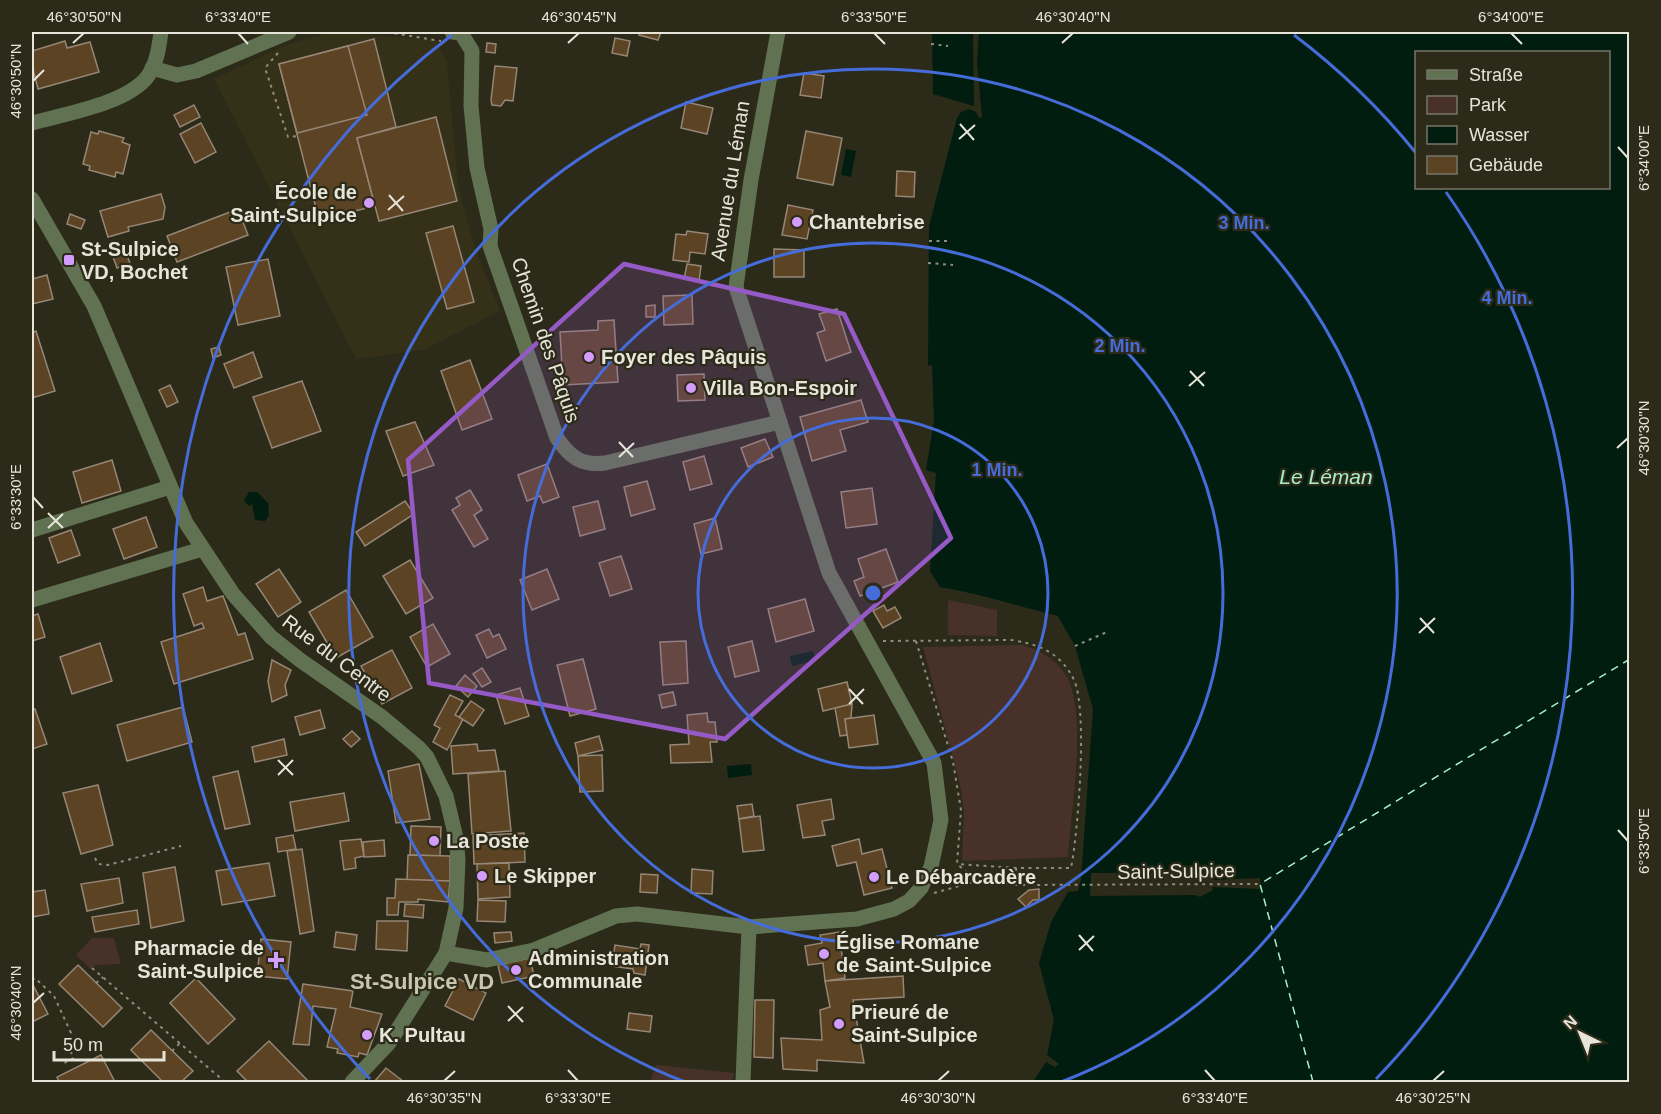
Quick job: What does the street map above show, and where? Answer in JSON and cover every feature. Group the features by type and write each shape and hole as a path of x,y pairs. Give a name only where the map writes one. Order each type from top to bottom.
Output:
{"street":[{"path":"32,123 120,97 140,84 152,68 158,53 161,32"},
{"path":"152,68 177,75 196,71 289,32"},
{"name":"Avenue du Léman","path":"749,927 857,919 894,909 909,901 921,888 931,867 941,820 939,789 931,756 829,573 736,280 778,32"},
{"name":"Chemin des Pâquis","path":"449,36 460,33 472,51 471,106 477,168 491,229 490,246 557,438 564,448 575,459 589,465 780,423"},
{"name":"Rue du Centre","path":"32,200 94,306 170,488 202,549 233,594 271,637 382,717 427,758 446,796 456,838 458,889 446,953 389,1043 352,1083"},
{"path":"32,530 170,488"},
{"path":"32,600 202,549"},
{"path":"446,953 487,960 534,950 616,916 637,914 749,927 743,1083"}],"path":[{"path":"331,32 343,32"},
{"path":"387,32 449,36"},
{"path":"931,44 948,46"},
{"path":"279,51 265,68 288,137 298,136"},
{"path":"929,241 949,241"},
{"path":"928,262 952,265"},
{"path":"1075,646 1107,632"},
{"path":"868,641 1011,640 1031,643 1048,650 1068,670 1075,682 1078,698 1080,767 1077,838 1071,868 1016,868 957,864"},
{"path":"95,858 98,864 108,865 181,846"},
{"path":"1016,868 1016,885"},
{"name":"Saint-Sulpice","path":"931,894 977,881 1016,885 1093,886 1260,884"},
{"path":"92,968 225,1083"},
{"path":"96,983 103,977"},
{"path":"32,980 35,978 54,996 71,1033 67,1038 68,1048 74,1058 64,1063"},
{"path":"172,1051 180,1042"}],"highlighted area":[{"path":"624,264 844,314 951,538 725,739 429,683 408,460"}],"shaded area":[{"name":"École de Saint-Sulpice","path":"331,32 436,40 447,63 458,185 474,245 500,311 423,350 356,359 214,79 288,44"}],"green space":[{"path":"948,600 997,610 997,636 948,635"},
{"path":"1021,645 1042,653 1054,661 1068,679 1074,696 1077,741 1068,857 962,861 964,811 960,784 923,647"},
{"path":"92,938 114,938 121,964 95,965 91,969 76,955"},
{"path":"656,1065 734,1073 732,1082 650,1082"}],"water":[{"path":"932,32 973,32 974,106 933,94"},
{"name":"Le Léman","path":"979,32 1629,32 1629,1082 1033,1082 1046,1062 1055,1067 1059,1064 1047,1055 1054,1020 1039,963 1051,922 1068,892 1078,891 1081,879 1093,709 1075,646 1058,616 940,587 930,571 936,473 926,470 934,421 932,366 928,365 929,226 957,118 961,112 969,109 976,112 979,118 982,117 977,62","holes":["1091,873 1203,873 1211,876 1212,880 1260,878 1261,889 1212,887 1213,890 1200,897 1195,895 1090,896"]},
{"path":"846,149 856,151 851,177 841,175"},
{"path":"249,492 257,492 268,503 269,515 265,521 255,520 252,504 249,506 244,501"},
{"path":"813,651 816,660 792,666 790,656"},
{"path":"751,764 752,775 728,778 727,766"}],"building":[{"path":"641,32 661,32 658,40 639,35"},
{"path":"615,38 630,41 627,56 612,53"},
{"name":"École de Saint-Sulpice","path":"374,39 396,127 357,138 375,206 319,220 279,64"},
{"path":"65,41 67,48 90,42 99,72 38,89 32,65 32,51"},
{"path":"487,43 496,44 495,53 486,52"},
{"path":"348,46 367,115 297,133 279,64"},
{"path":"495,66 517,68 513,101 505,100 501,106 492,105 491,100"},
{"path":"804,73 824,76 821,98 800,95"},
{"path":"686,102 713,108 707,134 681,128"},
{"path":"194,105 200,117 180,127 174,115"},
{"path":"436,117 457,201 379,221 357,138"},
{"path":"201,123 216,152 195,163 180,134"},
{"path":"99,131 124,138 122,142 130,145 123,174 116,172 115,177 89,170 90,166 83,164 91,132 98,134"},
{"path":"806,131 842,138 833,185 797,178"},
{"path":"897,171 915,172 914,197 896,196"},
{"path":"161,194 165,207 163,219 128,227 129,231 108,237 100,211"},
{"name":"Chantebrise","path":"788,205 813,210 807,239 782,235"},
{"path":"238,209 248,235 177,262 167,236"},
{"path":"70,214 85,220 81,229 67,224"},
{"path":"453,226 474,302 447,309 426,233"},
{"path":"687,231 708,234 705,254 690,252 689,262 673,260 676,234 686,235"},
{"path":"124,249 130,263 117,268 112,254"},
{"path":"774,249 804,250 804,277 774,277"},
{"path":"268,259 280,316 238,325 226,267"},
{"path":"687,264 701,266 699,281 684,279"},
{"path":"47,275 53,299 32,304 32,279"},
{"path":"692,295 693,324 664,325 663,296"},
{"path":"655,305 655,317 646,317 646,306"},
{"path":"837,309 851,352 826,361 817,333 825,330 819,314"},
{"name":"Foyer des Pâquis","path":"614,320 618,382 563,385 560,332 598,330 598,321"},
{"path":"36,331 55,391 32,398 32,333"},
{"path":"219,347 221,355 213,358 211,349"},
{"path":"253,352 262,377 234,388 224,364"},
{"path":"470,360 492,419 462,430 441,371"},
{"name":"Villa Bon-Espoir","path":"704,374 705,400 678,401 677,375"},
{"path":"302,381 321,431 272,448 253,397"},
{"path":"170,385 178,402 167,407 159,390"},
{"path":"861,400 868,422 840,430 846,451 812,461 800,417"},
{"path":"415,422 434,465 403,476 386,431"},
{"path":"765,439 773,457 748,467 741,448"},
{"path":"704,456 712,484 690,490 683,462"},
{"path":"112,460 121,491 82,503 73,472"},
{"path":"547,464 559,497 543,503 540,496 527,501 518,475"},
{"path":"647,481 655,509 631,516 624,487"},
{"path":"872,488 877,524 846,528 841,492"},
{"path":"470,490 482,510 474,515 488,539 474,547 452,510 460,505 456,498"},
{"path":"405,501 414,514 365,546 356,532"},
{"path":"598,501 605,529 580,536 573,507"},
{"path":"146,517 157,547 124,559 113,529"},
{"path":"715,518 722,549 701,554 694,524"},
{"path":"71,530 80,555 58,563 49,538"},
{"path":"886,549 898,582 860,596 854,581 864,577 858,559"},
{"path":"621,556 632,589 610,596 599,563"},
{"path":"410,560 433,598 406,614 383,576"},
{"path":"279,569 301,602 278,617 256,584"},
{"path":"547,569 559,599 532,610 520,580"},
{"path":"203,587 207,601 223,596 238,635 245,633 253,659 174,684 161,642 204,628 202,623 194,626 183,594"},
{"path":"346,590 373,637 336,658 309,612"},
{"path":"805,599 814,631 776,642 768,609"},
{"path":"884,605 887,611 895,607 901,618 883,628 873,611"},
{"path":"38,614 45,637 32,641 32,616"},
{"path":"433,624 450,654 427,667 410,637"},
{"path":"489,629 493,637 499,634 506,649 487,658 476,635"},
{"path":"686,641 688,683 663,685 660,642"},
{"path":"752,641 759,671 735,677 728,647"},
{"path":"100,643 112,681 72,694 60,657"},
{"path":"392,650 412,688 382,704 361,666"},
{"path":"583,659 596,709 570,716 557,665"},
{"path":"272,660 291,670 285,685 287,695 272,702 268,681"},
{"path":"482,668 491,682 482,687 473,674"},
{"path":"465,675 477,686 468,697 456,686"},
{"path":"847,682 852,704 823,711 818,689"},
{"path":"520,688 529,716 505,724 496,695"},
{"path":"673,692 676,705 662,708 659,695"},
{"path":"450,695 463,701 455,715 463,719 447,750 433,742 440,728 434,725"},
{"path":"471,701 484,710 473,726 459,717"},
{"path":"852,704 851,718 845,719 847,735 840,736 835,708"},
{"path":"183,707 192,742 127,761 117,725"},
{"path":"35,709 47,744 32,749 32,710"},
{"path":"320,710 325,728 300,735 295,717"},
{"path":"707,713 708,722 715,722 717,742 710,742 712,762 671,763 670,745 689,744 687,715"},
{"path":"874,715 878,744 849,748 845,719"},
{"path":"352,731 360,739 351,747 343,739"},
{"path":"599,736 603,750 578,756 575,743"},
{"path":"284,739 287,755 255,762 252,747"},
{"path":"477,744 478,751 495,750 499,771 453,774 451,746"},
{"path":"602,755 603,791 580,792 578,756"},
{"path":"419,764 430,819 396,823 388,771"},
{"path":"238,771 250,824 225,829 213,777"},
{"path":"505,771 511,831 472,834 468,774"},
{"path":"98,785 113,845 81,854 63,793"},
{"path":"344,793 349,821 295,831 290,802"},
{"path":"831,799 834,819 822,821 825,835 803,838 797,805"},
{"path":"752,804 754,816 739,819 737,806"},
{"path":"760,816 764,850 743,852 739,819"},
{"path":"411,826 441,827 440,856 410,855"},
{"path":"524,833 525,862 474,864 473,836"},
{"path":"293,835 296,849 278,852 276,838"},
{"path":"361,839 364,856 355,858 356,868 344,870 340,841"},
{"name":"Le Débarcadère","path":"859,839 862,854 882,849 892,888 864,895 856,862 837,866 832,846"},
{"path":"384,840 385,856 364,857 363,842"},
{"path":"302,849 314,931 300,934 287,851"},
{"path":"408,855 450,856 450,881 407,880"},
{"path":"269,863 275,896 222,905 216,871"},
{"path":"509,863 510,897 478,899 477,864"},
{"path":"175,867 184,921 151,928 143,873"},
{"path":"692,869 713,871 712,894 691,893"},
{"path":"641,874 658,875 657,893 640,892"},
{"path":"119,878 123,903 87,911 81,884"},
{"path":"396,879 450,881 448,902 418,899 418,902 399,902 398,915 387,915 387,898 395,898"},
{"path":"1039,889 1039,900 1033,900 1026,907 1018,899 1029,890"},
{"path":"45,890 49,914 32,917 32,892"},
{"path":"478,900 506,901 505,922 477,921"},
{"path":"405,904 424,905 423,918 404,916"},
{"path":"137,910 139,924 95,932 92,917"},
{"path":"377,921 408,921 407,951 376,949"},
{"path":"336,932 357,935 355,950 334,947"},
{"path":"511,932 512,941 495,943 494,933"},
{"name":"Église Romane de Saint-Sulpice","path":"839,932 845,978 825,981 823,963 808,965 805,946 822,943 820,935"},
{"path":"261,939 291,942 287,979 257,976"},
{"path":"641,944 649,945 645,975 634,973 633,969 612,966 615,945 640,949"},
{"name":"Administration Communale","path":"530,958 534,976 502,983 498,965"},
{"path":"78,965 122,1008 103,1027 59,984"},
{"name":"Prieuré de Saint-Sulpice","path":"903,976 904,997 853,1000 864,1063 817,1060 817,1071 783,1069 781,1038 822,1040 820,1010 830,1007 825,981"},
{"path":"196,978 235,1019 208,1044 170,1003"},
{"name":"Administration Communale","path":"459,979 486,993 473,1020 445,1006"},
{"path":"32,983 48,1014 32,1022"},
{"path":"303,984 353,991 350,1007 382,1014 367,1055 359,1053 358,1057 337,1053 338,1049 327,1047 336,1009 313,1006 309,1045 293,1044"},
{"path":"755,1000 774,1000 773,1058 754,1057"},
{"path":"629,1013 652,1016 650,1032 627,1029"},
{"path":"151,1030 193,1071 181,1082 163,1082 131,1050"},
{"path":"269,1041 309,1082 248,1082 237,1071"},
{"path":"101,1055 115,1082 59,1082 57,1077"},
{"path":"386,1068 404,1082 374,1082"}],"ferry route":[{"path":"1313,1082 1260,884 1630,659"}],"place":[{"name":"École de Saint-Sulpice","path":"369,203"},
{"name":"Chantebrise","path":"797,222"},
{"name":"St-Sulpice VD, Bochet","path":"69,260"},
{"name":"Foyer des Pâquis","path":"589,357"},
{"name":"Villa Bon-Espoir","path":"691,388"},
{"name":"La Poste","path":"434,841"},
{"name":"Le Skipper","path":"482,876"},
{"name":"Le Débarcadère","path":"874,877"},
{"name":"Église Romane de Saint-Sulpice","path":"824,954"},
{"name":"Pharmacie de Saint-Sulpice","path":"276,960"},
{"name":"Administration Communale","path":"516,970"},
{"name":"Prieuré de Saint-Sulpice","path":"839,1024"},
{"name":"K. Pultau","path":"367,1035"}],"district":[{"name":"St-Sulpice VD","path":"422,981"}]}
